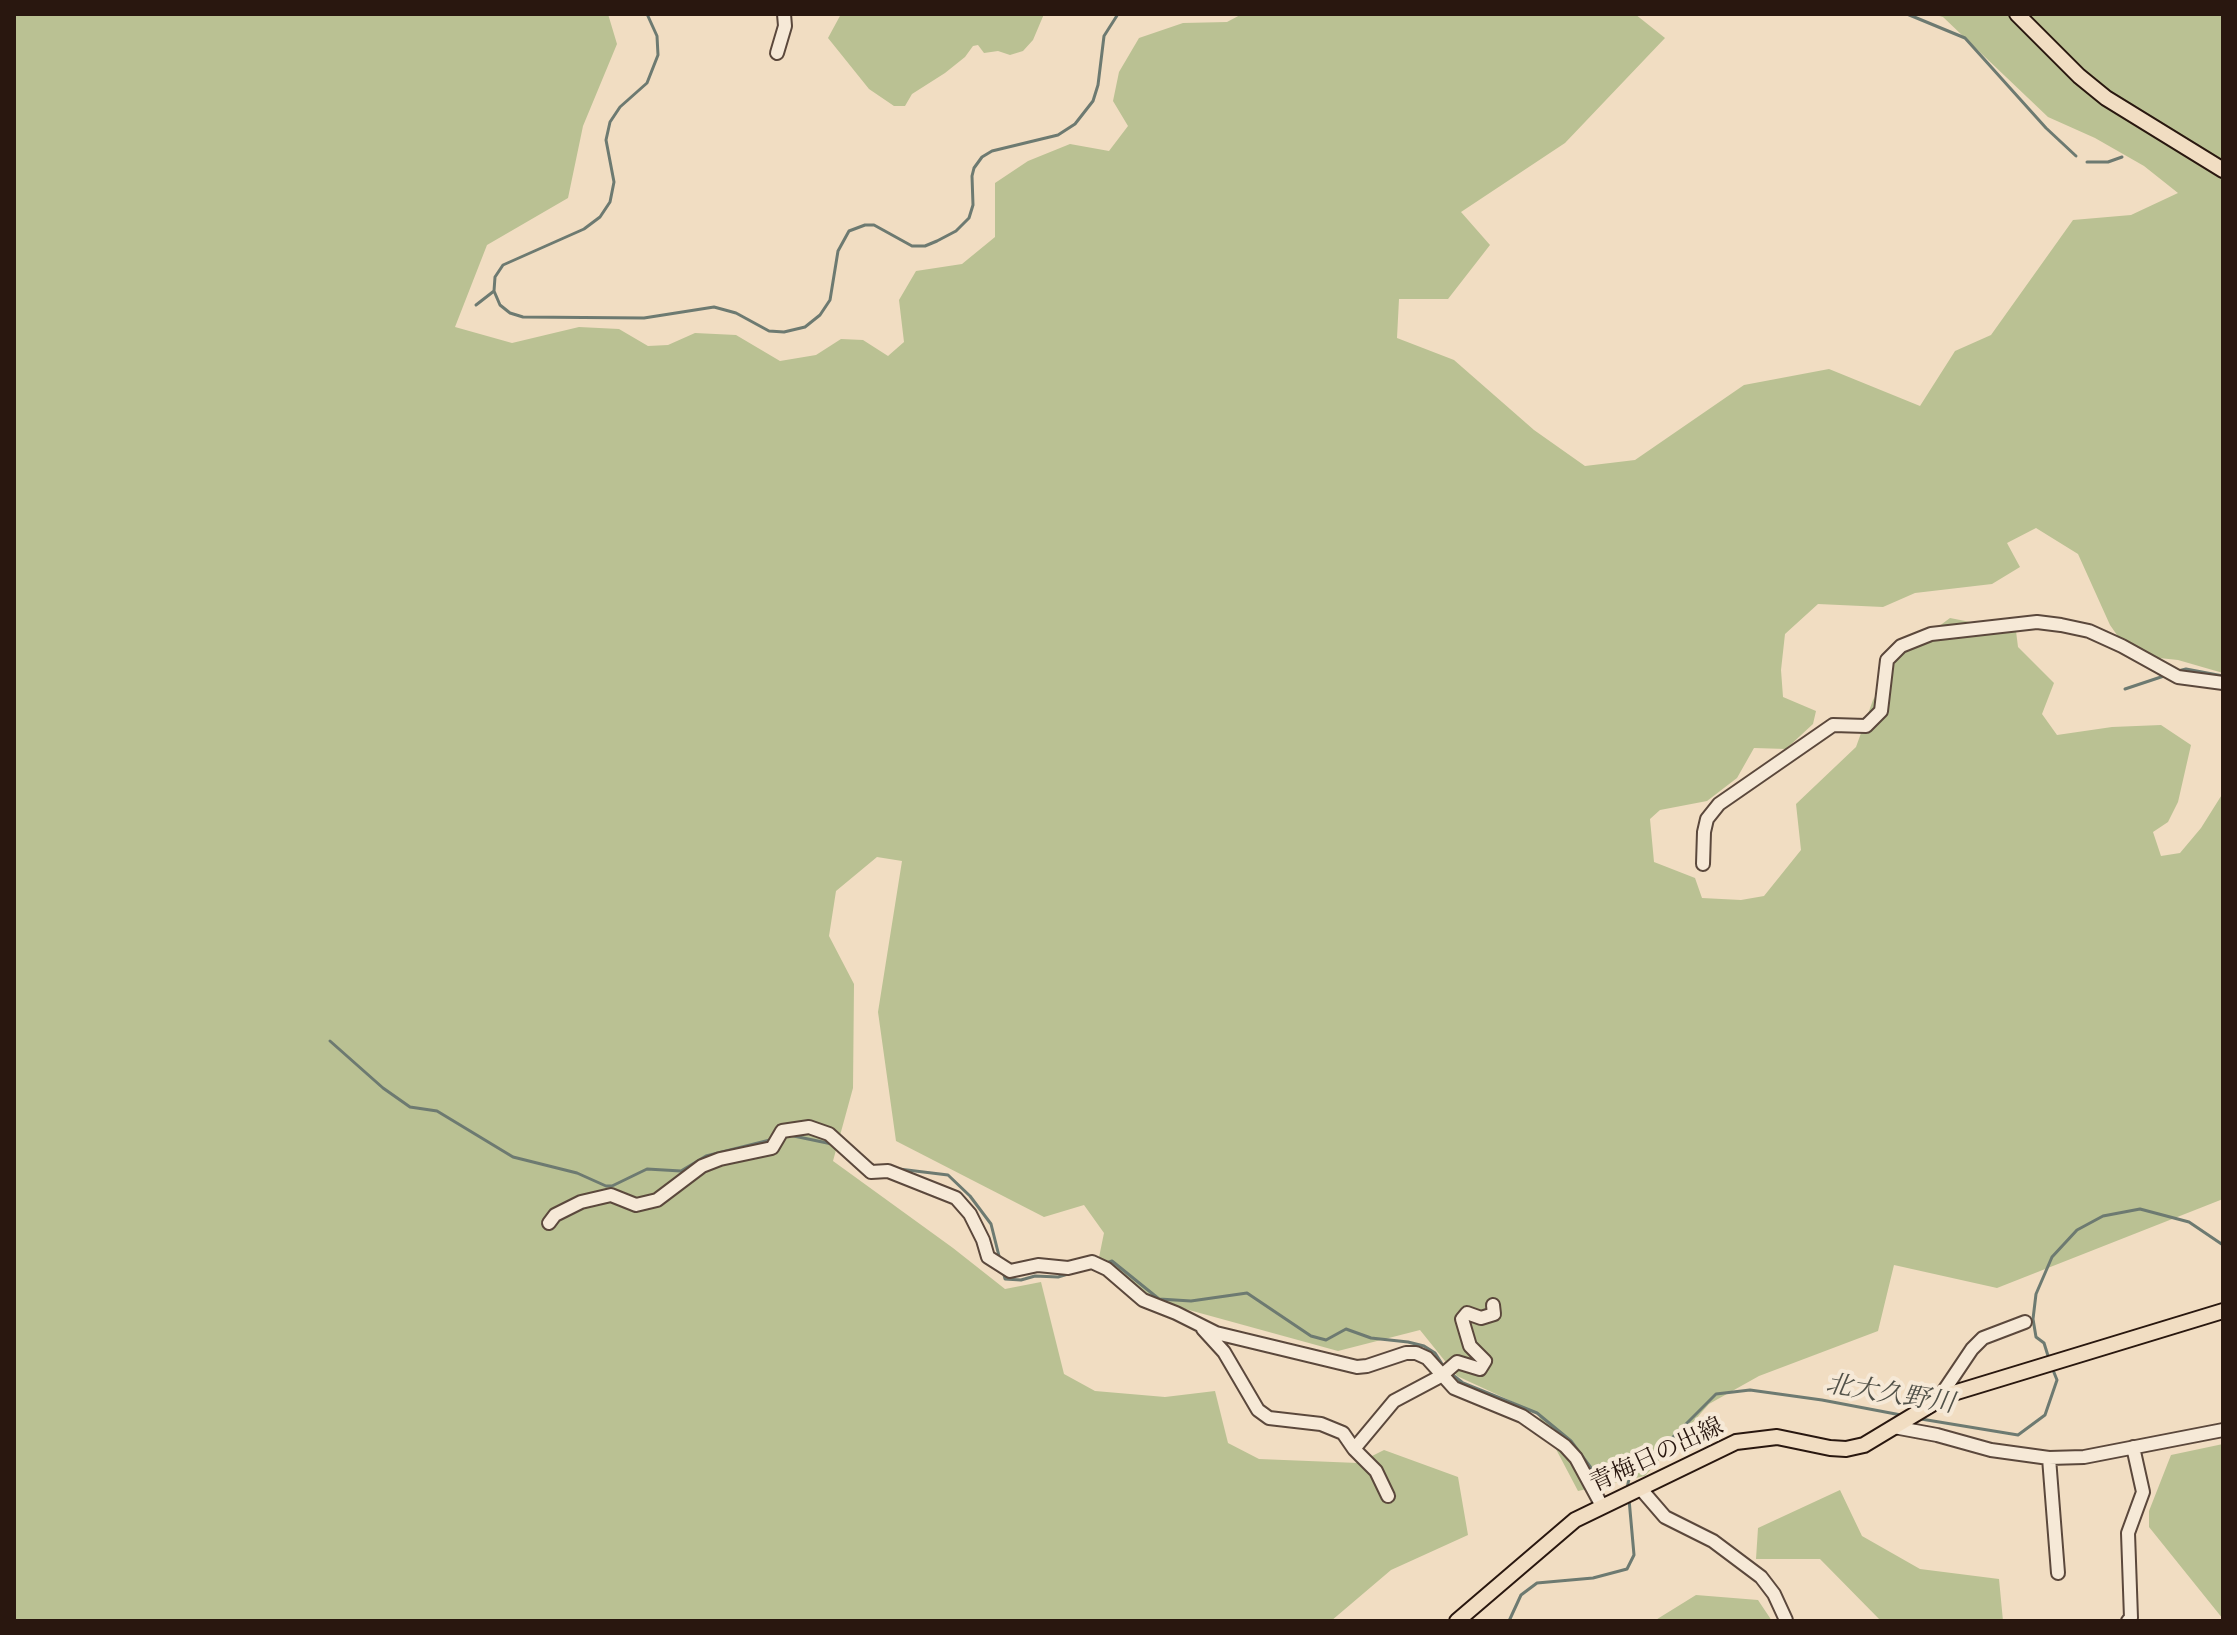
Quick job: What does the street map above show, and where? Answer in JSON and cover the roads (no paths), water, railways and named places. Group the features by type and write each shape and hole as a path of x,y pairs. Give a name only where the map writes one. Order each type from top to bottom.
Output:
{"main road":[{"path":"2017,14 2079,76 2106,98 2223,170"},
{"name":"青梅日の出線","path":"1457,1621 1575,1520 1736,1442 1762,1437 1788,1437 1846,1449 1864,1445 1937,1401 1977,1385 2223,1311"}],"street":[{"path":"777,53 785,26 784,14"},
{"path":"1703,864 1707,819 1719,804 1833,725 1866,726 1881,711 1887,660 1895,650 1931,634 2037,622 2089,631 2178,677 2223,683"},
{"path":"549,1223 555,1215 581,1202 611,1195 636,1205 657,1200 702,1166 772,1148 782,1131 809,1127 829,1134 871,1172 888,1171 956,1198 970,1214 988,1257 1004,1268 1017,1270 1038,1265 1068,1268 1092,1262 1107,1269 1143,1300 1216,1333 1357,1367 1416,1353 1427,1358 1454,1388 1516,1413 1554,1437 1576,1458 1602,1506"},
{"path":"1354,1449 1394,1401 1441,1376 1457,1362 1480,1369 1485,1361 1470,1346 1462,1319 1467,1313 1481,1318 1494,1314 1493,1305"},
{"path":"1937,1401 1983,1338 2025,1322"},
{"path":"1198,1324 1224,1352 1258,1410 1269,1418 1321,1424 1343,1433 1376,1471 1388,1496"},
{"path":"1898,1424 1991,1450 2049,1458 2084,1457 2223,1430"},
{"path":"2128,1621 2131,1618 2128,1533 2143,1492 2133,1447"},
{"path":"2049,1458 2058,1573"},
{"path":"1631,1493 1665,1517 1713,1541 1761,1577 1774,1594 1786,1620"}],"waterway":[{"path":"647,14 657,36 658,55 647,83 620,107 610,122 606,140 614,182 610,202 600,217 584,229 503,265 495,277 494,291 500,305 510,313 523,317 644,318 714,307 736,313 769,331 784,332 805,327 820,315 830,300 838,251 849,231 874,225 912,246 925,246 937,241 956,231 969,218 973,205 972,176 982,157 992,151 1058,135 1075,124 1093,101 1104,36 1118,14"},
{"path":"1907,14 1965,38 2046,128 2076,156"},
{"path":"2087,162 2108,162 2122,157"},
{"path":"476,305 494,291"},
{"path":"2178,671 2186,669 2223,676"},
{"path":"2125,689 2167,675"},
{"path":"330,1041 383,1088 410,1107 437,1111 513,1157 577,1173 606,1186 647,1169 681,1171 706,1156 774,1139"},
{"path":"789,1135 832,1144"},
{"path":"899,1169 948,1175 970,1196 991,1224 1000,1260"},
{"name":"北大久野川","path":"2049,1359 2044,1343 2036,1337 2033,1319 2036,1294 2052,1257 2077,1230 2103,1216 2140,1209 2189,1222 2223,1245"},
{"path":"1106,1263 1112,1261 1159,1299 1191,1301 1247,1293 1311,1336 1326,1340 1346,1329 1371,1338 1408,1342 1435,1353 1444,1367"},
{"path":"1003,1271 1005,1279 1021,1280 1068,1274"},
{"name":"北大久野川","path":"1921,1419 2018,1435 2045,1415 2057,1380 2053,1370"},
{"path":"1449,1372 1463,1383 1537,1413 1571,1441 1594,1472 1609,1478 1631,1470"},
{"name":"北大久野川","path":"1627,1488 1631,1470 1670,1440 1716,1394 1750,1390 1901,1415"},
{"name":"北大久野川","path":"1509,1621 1521,1595 1537,1583 1593,1578 1627,1569 1634,1555 1629,1499"}]}
